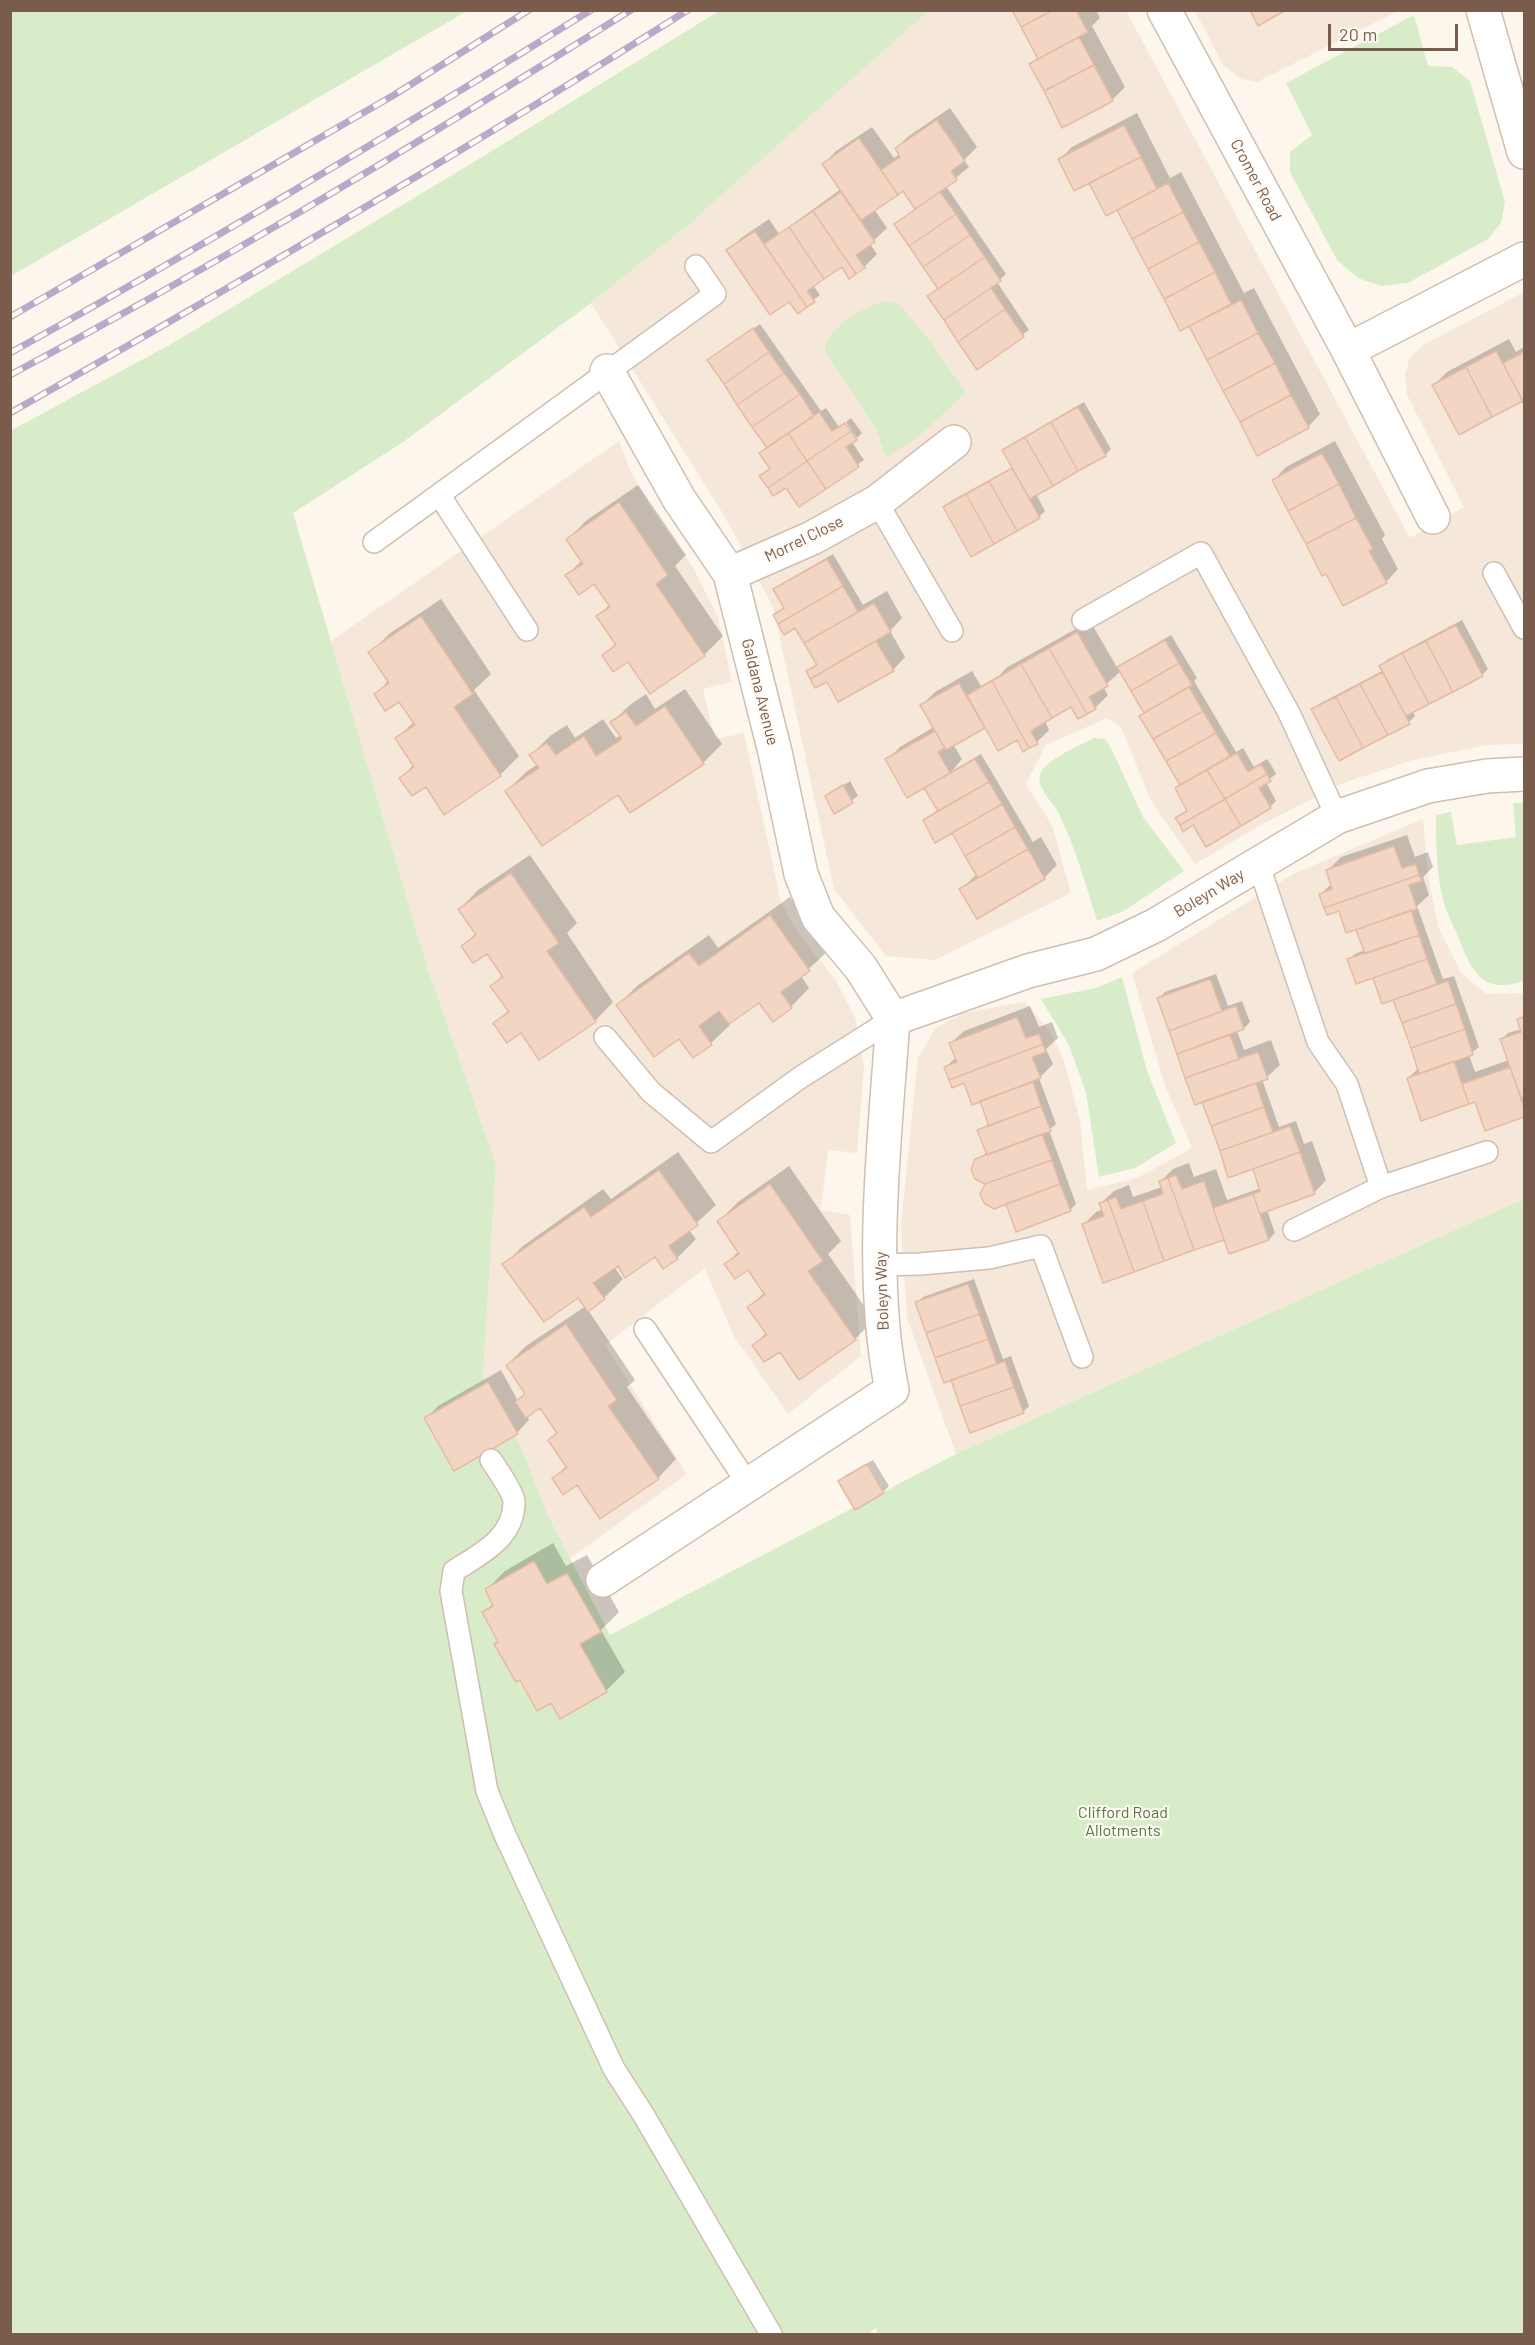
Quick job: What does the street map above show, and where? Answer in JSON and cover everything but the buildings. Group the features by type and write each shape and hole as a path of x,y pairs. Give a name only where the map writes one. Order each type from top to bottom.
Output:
{"street":[{"name":"Cromer Road","path":"1164,10 1348,350 1433,517"},
{"path":"1483,10 1524,152"},
{"path":"1348,350 1524,259"},
{"name":"Galdana Avenue","path":"607,370 679,499 730,574 775,752 801,874 818,917 861,968 892,1019"},
{"name":"Morrel Close","path":"730,574 812,538 877,502 954,442"},
{"name":"Boleyn Way","path":"603,1580 892,1389 885,1355 880,1264 892,1019 1028,972 1096,954 1156,925 1337,818 1428,786 1486,776 1524,774"}],"lane":[{"path":"374,542 440,496 607,370 715,294 696,266"},
{"path":"440,496 527,630"},
{"path":"877,502 952,631"},
{"path":"1083,620 1202,553 1289,713 1337,818"},
{"path":"1494,573 1524,628"},
{"path":"1258,863 1318,1042 1347,1084 1381,1187"},
{"name":"Boleyn Way","path":"605,1037 651,1092 711,1142 801,1077 892,1019"},
{"path":"1294,1230 1381,1187 1487,1152"},
{"path":"880,1264 920,1264 989,1258 1041,1246 1082,1357"},
{"path":"645,1329 748,1484"},
{"path":"492,1460 514,1499 509,1523 496,1544 454,1571 451,1590 487,1791 614,2069 643,2114 771,2334"}],"shaded area":[{"path":"928,10 1126,11 1410,538 1464,507 1407,395 1405,376 1409,360 1421,346 1524,292 1524,744 1487,745 1413,760 1343,783 1268,821 1195,864 1151,801 1121,727 1107,718 1046,745 1026,784 1052,825 1071,893 935,960 886,956 834,889 773,607 725,517 591,303 688,225"},
{"path":"1195,11 1398,11 1257,82 1241,79 1223,65"},
{"path":"619,441 629,468 653,511 693,567 718,617 732,682 703,689 715,739 744,733 781,902 798,933 835,979 855,1017 864,1067 857,1153 828,1150 821,1210 850,1215 861,1356 788,1414 733,1335 705,1268 605,1345 687,1474 569,1559 547,1514 521,1446 483,1377 496,1164 428,970 331,641"},
{"path":"1423,819 1428,876 1439,929 1461,973 1487,994 1524,993 1524,1199 956,1454 907,1318 901,1225 918,1058 935,1029 962,1013 1025,1002 1051,1033 1064,1061 1080,1120 1087,1190 1137,1178 1192,1148 1164,1083 1132,973 1295,873"}],"green space":[{"path":"11,10 467,10 467,11 11,276"},
{"name":"Clifford Road Allotments","path":"719,11 928,11 688,225 591,303 403,442 293,513 428,970 496,1164 483,1377 521,1446 547,1514 610,1635 956,1454 1524,1199 1524,2334 878,2334 876,2328 868,2334 11,2334 10,431 173,343"},
{"path":"1414,15 1428,66 1452,67 1470,81 1505,202 1501,223 1488,239 1408,283 1381,286 1358,278 1337,260 1290,172 1290,152 1312,135 1286,83"},
{"path":"884,301 898,303 931,342 966,393 918,437 886,457 876,429 825,351 826,343 838,327 857,313"},
{"path":"1094,738 1105,739 1143,817 1184,871 1124,911 1097,921 1070,839 1058,812 1042,788 1039,778 1044,767 1050,762"},
{"path":"1513,803 1524,803 1524,981 1499,985 1488,983 1472,968 1446,908 1438,870 1436,815 1451,812 1457,845 1516,837"},
{"path":"1122,977 1147,1071 1176,1143 1135,1168 1099,1177 1086,1093 1069,1045 1041,999 1096,988"}],"railway":[{"path":"10,317 394,95 529,10"},
{"path":"10,353 303,185 591,10"},
{"path":"10,375 324,198 631,10"},
{"path":"10,413 352,215 521,114 688,10"}]}
